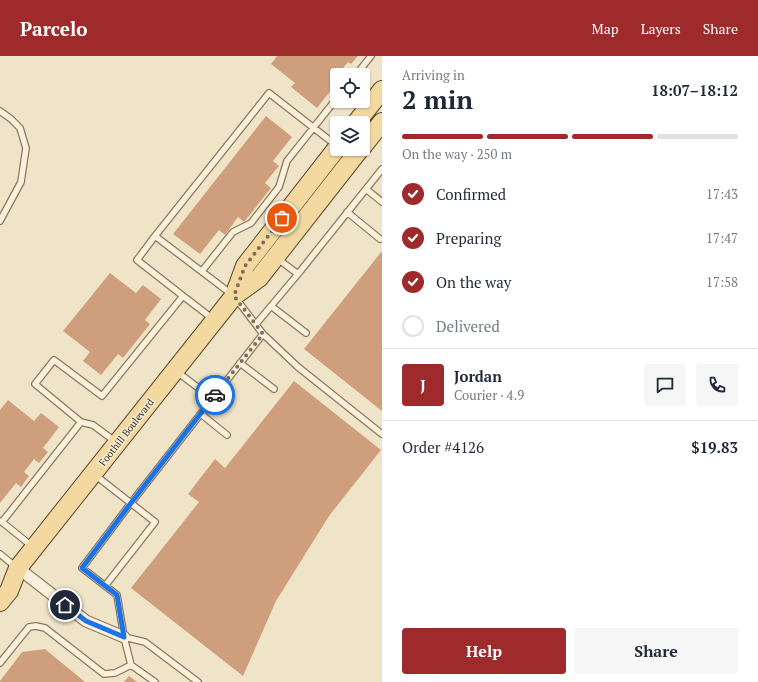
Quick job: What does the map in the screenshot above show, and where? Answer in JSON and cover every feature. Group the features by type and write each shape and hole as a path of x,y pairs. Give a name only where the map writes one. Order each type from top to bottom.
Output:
{"main road":[{"path":"362,116 382,90"},
{"path":"370,137 382,122"},
{"name":"Foothill Boulevard","path":"234,296 245,266 330,156"},
{"name":"Foothill Boulevard","path":"0,602 9,592 18,568 214,320 234,296 259,278 354,156"},
{"name":"Foothill Boulevard","path":"0,577 18,568"}],"street":[{"path":"18,568 86,621 124,637"}],"lane":[{"path":"362,68 371,56"},
{"path":"214,320 137,260 269,93 330,141"},
{"path":"202,271 233,232 251,222 279,187 287,161 330,107"},
{"path":"0,111 20,128 26,148 21,182 0,222"},
{"path":"256,324 382,169"},
{"path":"366,189 382,202"},
{"path":"347,212 380,239"},
{"path":"155,236 234,296 263,334 298,367 382,434"},
{"path":"275,257 298,274"},
{"path":"117,443 93,425 81,422 35,384 54,360 102,396 183,296"},
{"path":"271,306 306,333"},
{"path":"154,682 131,665 124,637 117,595 82,568 263,334"},
{"path":"240,363 274,389"},
{"path":"175,370 213,399"},
{"path":"201,414 227,435"},
{"path":"34,548 1,522 81,422"},
{"path":"93,473 155,522 105,586"},
{"path":"0,554 18,568"},
{"path":"0,663 29,627 36,626 46,628 104,674 115,673 131,665"},
{"path":"124,637 146,642 198,682"}],"building":[{"path":"277,56 358,56 351,64 348,62 343,68 330,68 330,92 317,108 291,87 295,83 271,64"},
{"path":"266,116 292,137 273,161 279,166 265,183 271,188 244,222 238,217 225,235 219,230 200,254 173,234"},
{"path":"382,251 382,411 304,349"},
{"path":"110,273 136,293 143,285 161,299 145,320 150,324 123,358 118,354 101,375 83,361 90,352 63,331"},
{"path":"294,381 381,450 329,516 276,601 243,676 131,588 199,502 188,494 215,459 225,468"},
{"path":"8,400 34,421 41,413 59,427 43,448 48,452 39,463 34,459 24,472 29,476 21,487 16,483 0,503 0,410"},
{"path":"45,649 85,682 0,682 22,652"},
{"path":"129,676 137,682 124,682"}],"way so far":[{"path":"215,395 263,334 234,296 245,266 282,218"}],"route":[{"path":"65,605 86,621 124,637 117,595 82,568 215,395"}]}
